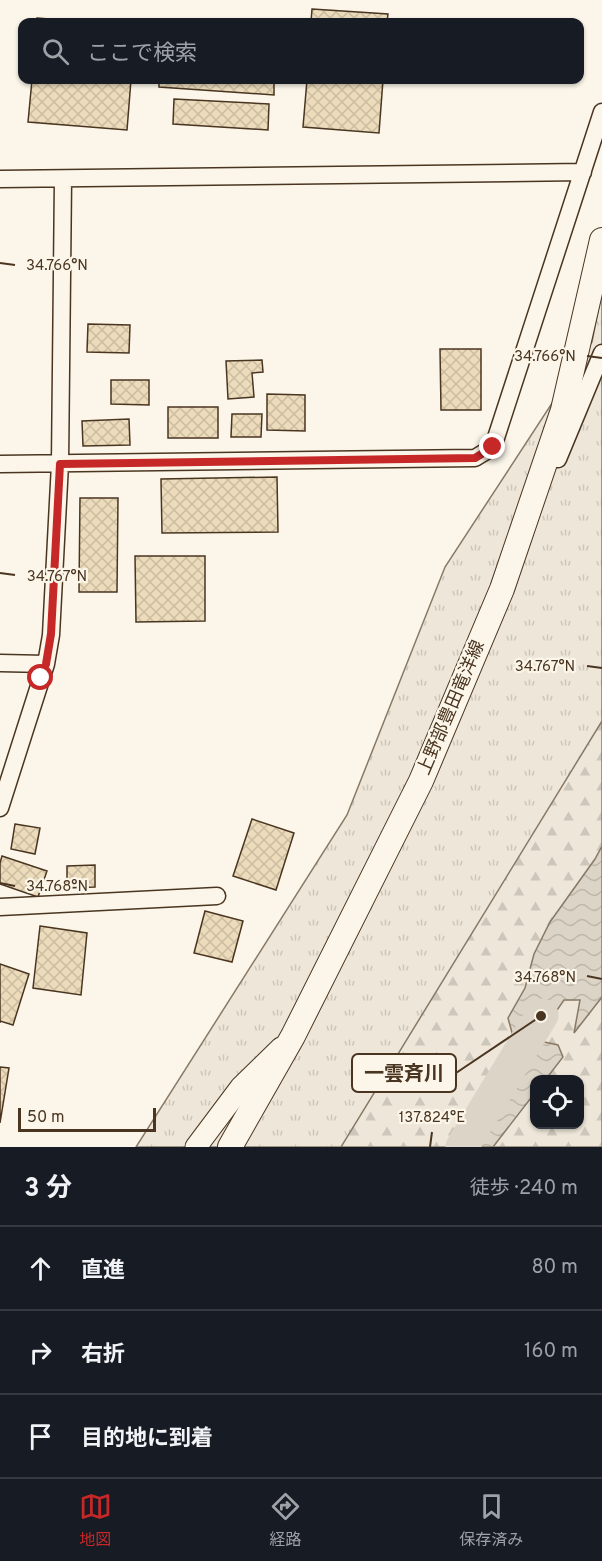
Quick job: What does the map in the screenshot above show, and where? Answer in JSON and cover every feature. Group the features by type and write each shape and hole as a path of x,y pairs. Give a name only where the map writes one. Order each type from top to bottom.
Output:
{"main road":[{"name":"上野部豊田竜洋線","path":"230,1147 293,1036 421,781 502,589 563,410 602,240"}],"street":[{"path":"0,464 475,458 493,447 602,112"},
{"path":"0,179 583,172"},
{"path":"0,808 46,664 51,634 60,464 63,179"},
{"path":"502,589 602,353"},
{"path":"0,663 46,664"},
{"path":"0,906 217,896"},
{"path":"196,1147 241,1087 293,1036"}],"green space":[{"path":"602,290 602,1147 136,1147 347,815 445,567 592,342"},
{"path":"602,721 602,1147 341,1147"}],"water":[{"path":"602,846 602,997 574,1033 580,1000 564,1000 546,1026 544,1042 558,1045 563,1057 549,1075 530,1075 530,1099 493,1147 449,1147 524,1067 508,1018 525,988 534,954 550,922"}],"building":[{"path":"312,9 388,14 388,18 311,18"},
{"path":"32,84 131,84 127,130 28,122"},
{"path":"159,84 274,84 274,95 159,87"},
{"path":"307,84 383,84 379,133 303,127"},
{"path":"174,99 269,104 268,130 173,124"},
{"path":"88,324 130,325 129,353 87,352"},
{"path":"440,349 481,349 481,410 441,410"},
{"path":"262,360 263,372 252,373 254,397 228,399 226,361"},
{"path":"111,380 149,380 149,405 111,404"},
{"path":"267,394 305,395 305,431 267,430"},
{"path":"168,407 218,407 218,438 168,438"},
{"path":"232,414 262,414 261,437 231,437"},
{"path":"129,419 130,445 83,446 82,421"},
{"path":"277,477 278,532 162,533 161,479"},
{"path":"80,498 118,498 117,592 79,592"},
{"path":"135,556 205,556 205,621 136,622"},
{"path":"252,819 294,833 276,890 233,876"},
{"path":"15,824 40,828 35,854 11,849"},
{"path":"2,856 47,871 38,897 0,884"},
{"path":"95,865 95,887 67,888 67,866"},
{"path":"205,911 243,921 232,962 194,953"},
{"path":"40,926 87,933 81,995 33,988"},
{"path":"0,964 29,974 13,1025 0,1021"},
{"path":"0,1067 9,1068 0,1123"}],"waterway":[{"path":"462,1147 542,1015"}],"place":[{"name":"一雲斉川","path":"541,1016"}],"route":[{"path":"41,678 51,634 60,464 475,458 493,447"}]}
